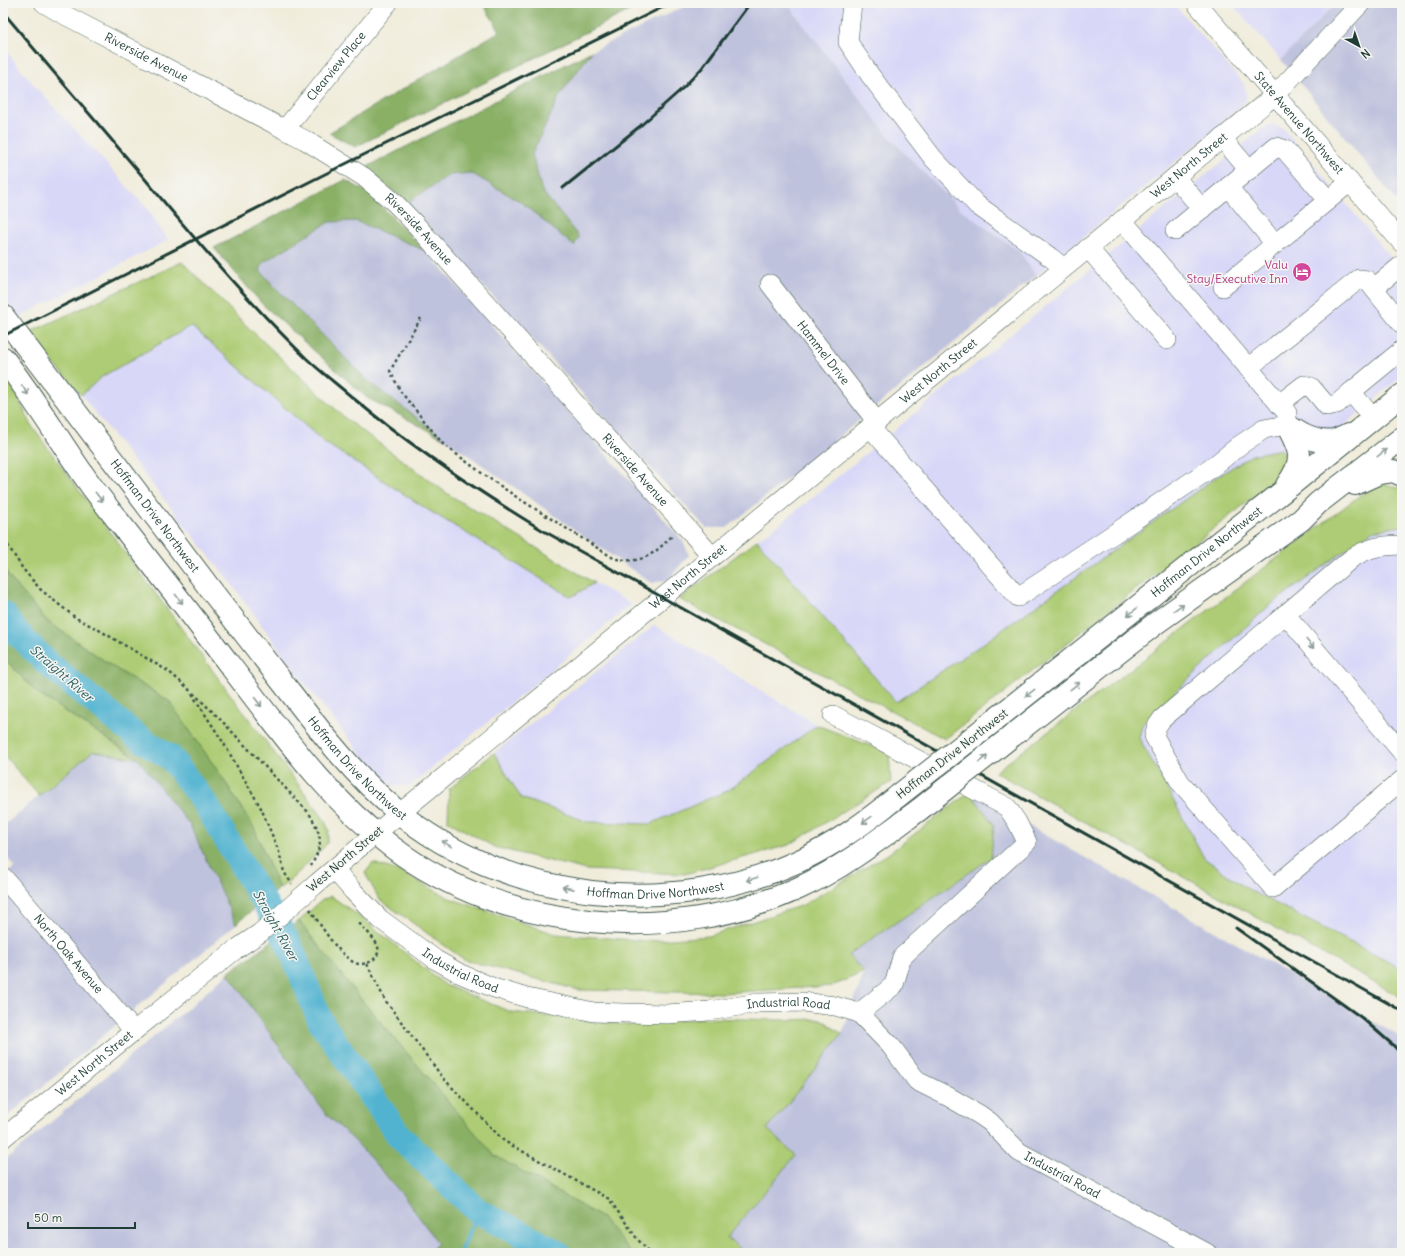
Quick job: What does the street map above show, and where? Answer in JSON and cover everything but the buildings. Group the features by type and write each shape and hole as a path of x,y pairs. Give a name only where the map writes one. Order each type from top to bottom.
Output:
{"main road":[{"name":"Hoffman Drive Northwest","path":"3,316 330,743 379,795 400,813 457,851 492,867 528,879 594,893 628,895 697,891 731,885 769,874 800,860 846,835 991,723 1402,395"},
{"name":"Hoffman Drive Northwest","path":"3,358 95,491 184,605 292,748 320,781 375,834 393,848 438,876 464,889 517,908 575,920 620,924 663,922 706,917 736,910 797,889 827,874 856,856 920,809 1156,623 1301,520 1318,503 1402,438"},
{"path":"1287,425 1300,435 1311,439 1334,441 1364,425"},
{"path":"1281,493 1294,474 1299,463 1299,451 1287,425"},
{"path":"1301,520 1357,482 1378,473 1393,471 1402,475"}],"street":[{"name":"Riverside Avenue","path":"44,3 66,16 285,129 364,178 394,203 417,226 712,556"},
{"name":"Clearview Place","path":"285,129 388,3"},
{"path":"852,3 848,42 870,75 933,158 977,205 1064,268"},
{"name":"State Avenue Northwest","path":"1196,3 1350,182 1398,230"},
{"name":"West North Street","path":"3,1138 235,950 260,933 400,813 1275,95 1362,3"},
{"path":"1222,138 1248,170"},
{"path":"1175,231 1276,148 1285,150 1328,200"},
{"path":"1175,177 1202,209"},
{"path":"1223,287 1350,182"},
{"path":"1228,187 1275,244"},
{"path":"1122,220 1279,404 1287,414 1287,425"},
{"path":"1088,248 1167,340"},
{"path":"1374,288 1402,265"},
{"path":"1248,368 1359,279 1367,280 1402,324"},
{"name":"Hammel Drive","path":"770,284 874,424 1018,596 1210,469 1240,445 1264,429 1287,425"},
{"path":"1279,404 1304,385 1311,387 1327,406 1337,404 1402,350"},
{"path":"1351,392 1364,425"},
{"path":"1402,545 1381,546 1366,550 1352,558 1162,719 1156,726 1154,736 1180,782 1273,888 1402,780"},
{"path":"1285,614 1402,752"},
{"path":"833,715 1007,807 1017,822 1027,842 902,956 894,985 859,1013"},
{"name":"Industrial Road","path":"334,869 380,919 436,960 461,974 494,988 527,998 594,1012 667,1014 709,1011 758,1003 802,1002 835,1006 859,1013 891,1046 917,1081 949,1097 985,1119 1019,1152 1206,1253"},
{"name":"North Oak Avenue","path":"3,877 134,1031"}],"path":[{"path":"421,318 390,371 401,392 443,444 506,490 615,559 641,559 659,548 684,524"},
{"path":"3,534 7,544 40,589 76,618 168,670 219,718 309,813 320,837 320,846 309,869 315,885"},
{"path":"188,688 223,742 261,808 279,852 284,872 296,889"},
{"path":"308,906 340,950 352,962 360,965 367,964 377,955 378,948 376,942 354,917 354,909 362,901"},
{"path":"367,964 385,1000 443,1078 504,1141 610,1199 638,1240 651,1253"}],"shaded area":[{"path":"691,3 787,3 890,138 960,209 1020,252 1036,276 727,528 706,528 407,203 449,175 471,173 521,202 574,246 579,237 542,191 532,154 560,95 592,51"},
{"path":"787,3 1173,3 1244,84 1247,100 1233,114 1036,276 1020,252 960,209 890,138"},
{"path":"1231,3 1336,3 1281,60"},
{"path":"1336,3 1402,3 1402,207 1281,60"},
{"path":"3,47 33,84 146,207 168,240 18,318 3,294"},
{"path":"1272,124 1284,129 1402,271 1402,376 1334,434 1282,475 1281,449 1252,455 1212,480 984,643 896,702 757,540 780,524 1262,129"},
{"path":"356,221 426,251 683,541 689,555 668,580 651,583 445,439 369,382 260,270 263,262 329,222"},
{"path":"191,326 324,442 425,508 571,597 594,583 632,604 410,786 392,786 373,769 298,675 231,583 81,395 103,376"},
{"path":"1402,526 1402,969 1246,888 1204,858 1139,739 1142,725 1166,700 1269,606 1372,531"},
{"path":"655,625 817,725 729,790 650,824 588,822 521,798 494,753"},
{"path":"93,751 138,759 190,825 236,924 3,1120 3,877 15,867 3,853 3,826"},
{"path":"970,792 1402,1038 1402,1253 747,1253 726,1238 796,1155 767,1129 842,1034 864,973 848,955 991,858"},
{"path":"228,973 325,1113 356,1142 403,1195 438,1243 429,1253 3,1253 3,1162"}],"green space":[{"path":"482,3 645,3 355,147 329,133 500,31"},
{"path":"592,51 560,95 532,154 542,191 579,237 574,246 521,202 471,173 449,175 407,203 365,168"},
{"path":"345,180 367,192 426,251 356,221 329,222 264,262 260,270 369,382 445,439 367,398 262,304 214,248"},
{"path":"182,262 252,331 346,419 448,494 594,583 571,597 425,508 324,442 191,326 103,376 81,395 28,333"},
{"path":"3,373 13,388 33,428 322,816 329,830 327,844 297,874 279,889 254,828 222,777 169,701 113,667 47,621 8,576 3,563"},
{"path":"1281,449 1289,459 1282,475 945,739 679,599 757,540 896,702 984,643 1212,480 1252,455"},
{"path":"1382,483 1402,489 1402,526 1372,531 1269,606 1166,700 1142,725 1139,738 1204,858 1246,888 1402,969 1402,998 995,772 1359,496"},
{"path":"3,563 8,576 47,621 113,667 169,701 222,777 254,828 279,889 236,924 190,825 138,759 37,693 3,657"},
{"path":"3,657 37,693 138,759 93,751 39,796 3,754"},
{"path":"817,725 889,753 891,782 789,845 685,874 586,870 494,847 448,821 449,789 494,753 521,798 588,822 650,824 729,790"},
{"path":"970,792 994,825 991,858 848,955 864,972 832,986 723,993 578,990 465,960 379,899 365,873 373,863 399,871 449,898 556,934 647,941 709,936 803,905 888,854"},
{"path":"331,896 363,919 445,985 511,1012 628,1025 706,1018 778,1020 821,1019 842,1034 767,1129 796,1155 726,1238 747,1253 631,1253 602,1218 494,1155 360,998 299,921 321,901"},
{"path":"299,921 360,998 494,1155 602,1218 631,1253 429,1253 438,1243 403,1195 356,1142 325,1113 228,973"}],"waterway":[{"name":"Straight River","path":"3,614 17,633 46,662 136,736 171,758 206,805 289,944 321,1022 400,1137 478,1211 558,1253"},
{"path":"460,1253 478,1211"}],"railway":[{"path":"3,336 325,174 671,3"},
{"path":"563,188 639,127 683,88 702,68 750,3"},
{"path":"3,12 203,248 264,316 318,369 422,451 493,500 542,530 1402,1011"},
{"path":"1236,928 1362,1018 1402,1055"}],"place":[{"name":"Valu Stay/Executive Inn","path":"1302,272"}]}
